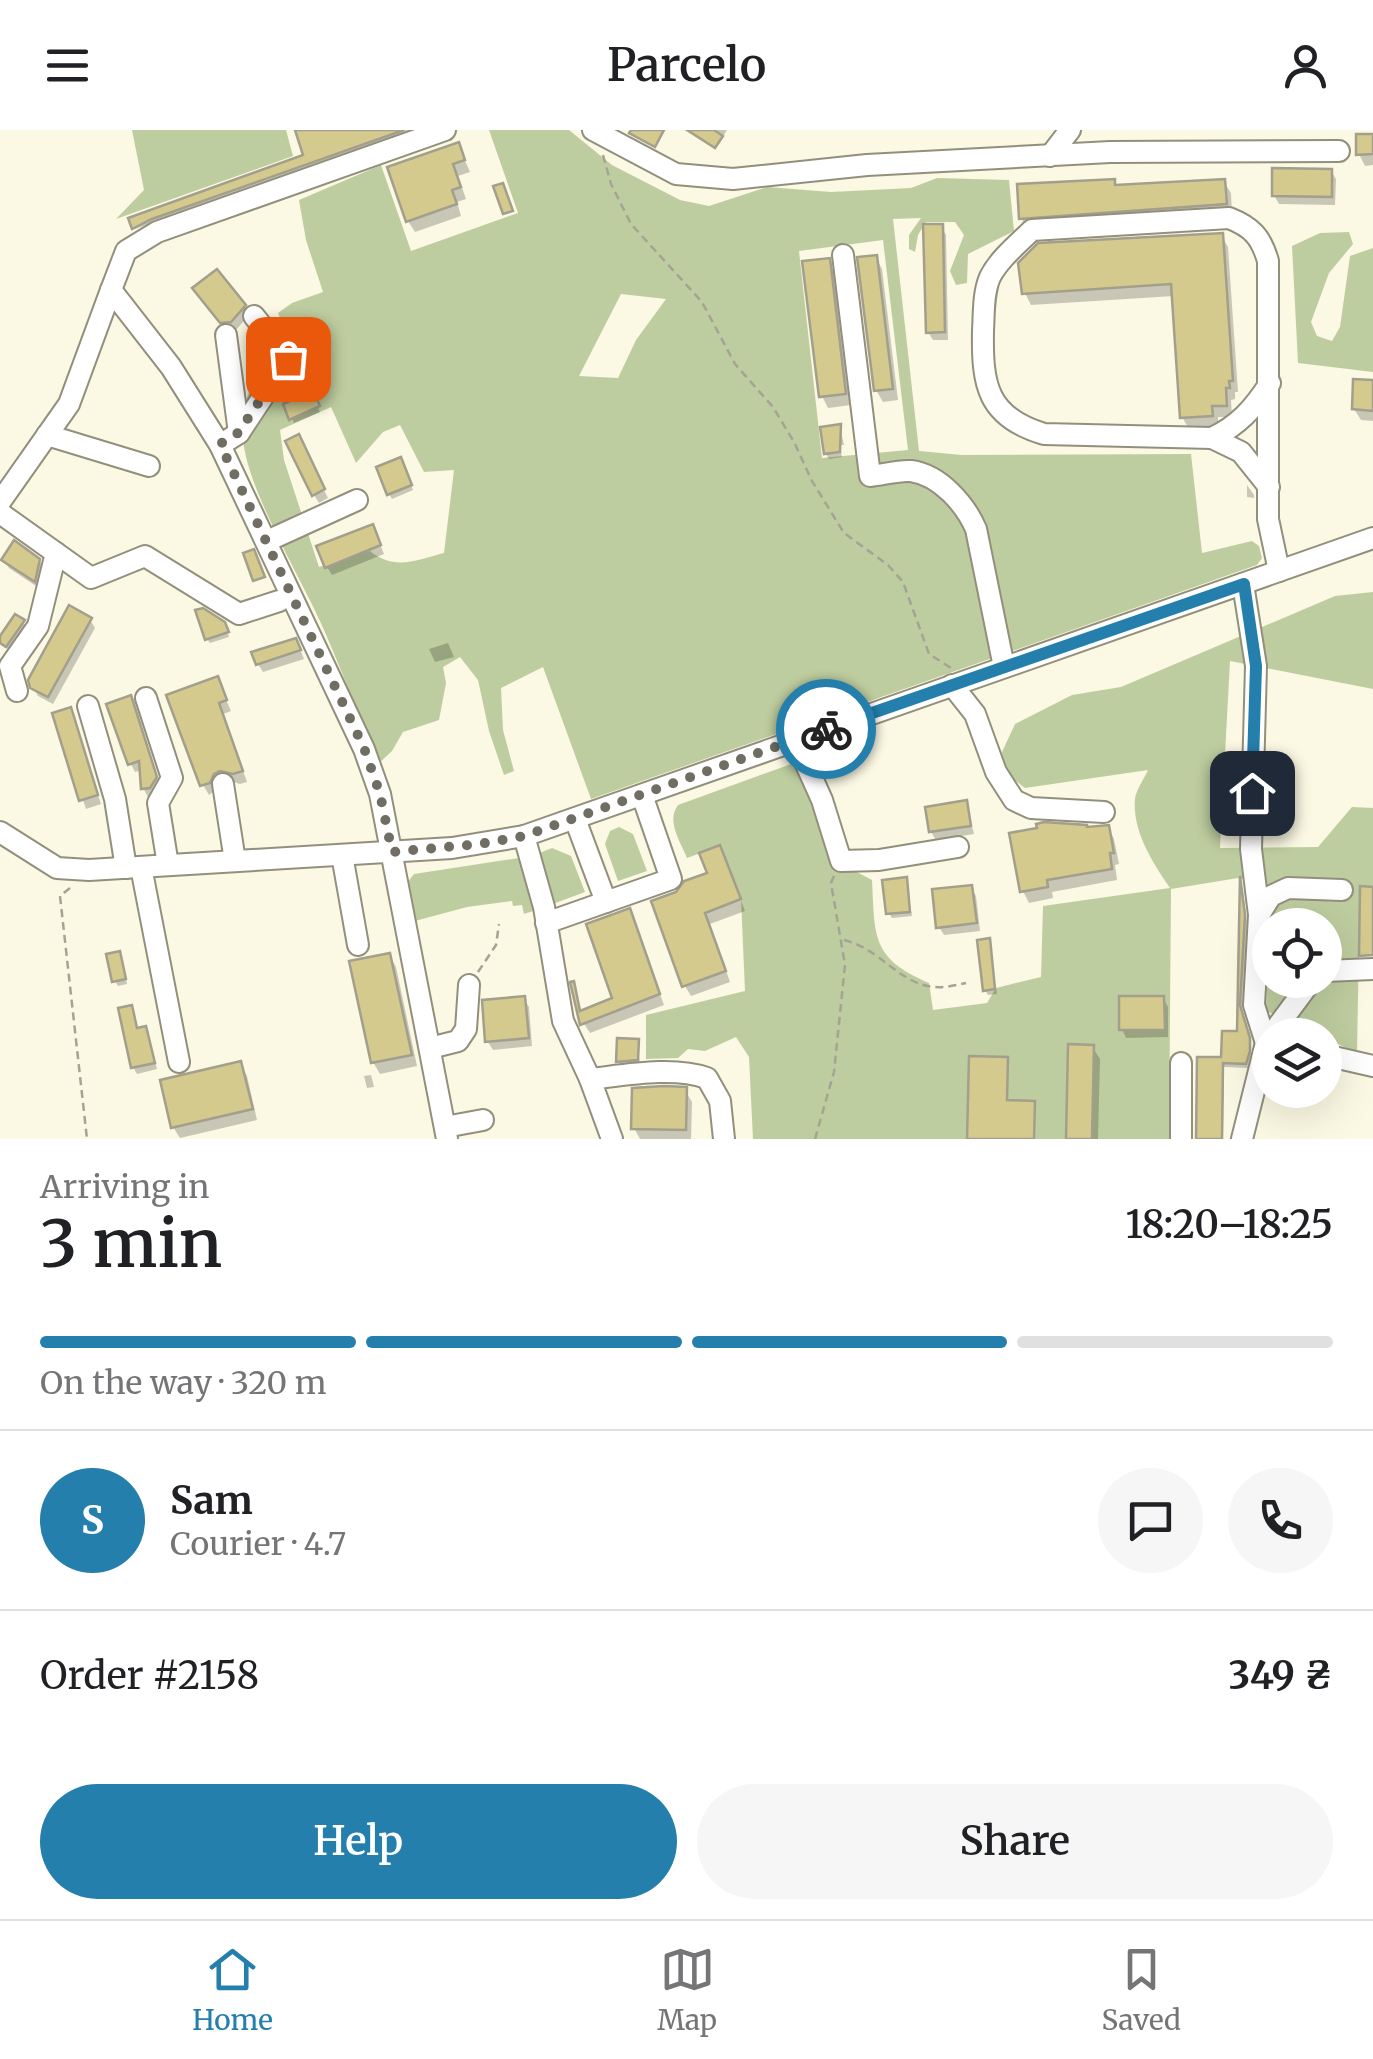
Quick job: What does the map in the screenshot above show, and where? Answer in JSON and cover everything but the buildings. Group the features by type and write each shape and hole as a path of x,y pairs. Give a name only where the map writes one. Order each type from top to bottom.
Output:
{"lane":[{"path":"0,502 69,404 126,251 157,232 445,130"},
{"path":"1050,156 1070,130"},
{"path":"595,131 676,174 732,179 867,165 1050,156 1340,151"},
{"path":"1269,486 1242,452 1212,438 1044,434 1010,420 986,388 982,366 990,276 1032,230 1229,218 1249,226 1262,241 1268,261 1270,384 1269,486 1268,519 1279,572"},
{"path":"843,255 870,476 912,471 940,484 966,508 976,529 1004,667"},
{"path":"111,290 229,439 267,541 364,748 380,794 446,1133 484,1120"},
{"path":"229,439 288,359 254,316"},
{"path":"226,335 229,439"},
{"path":"1212,438 1231,429 1251,412 1270,384"},
{"path":"47,435 150,466"},
{"path":"267,541 357,500"},
{"path":"0,513 90,578 145,556 239,614 279,601"},
{"path":"0,832 57,868 89,870 392,852 524,836 1373,538"},
{"path":"16,691 10,666 38,626 56,553"},
{"path":"1244,584 1256,666 1252,849 1258,908"},
{"path":"961,682 996,772 1014,800 1031,808 1104,812"},
{"path":"146,698 172,778 158,803 168,865"},
{"path":"88,706 134,867 179,1062"},
{"path":"795,740 822,800 841,861 879,860 958,848"},
{"path":"223,784 235,862"},
{"path":"546,923 671,879 642,795"},
{"path":"576,819 606,902"},
{"path":"524,836 546,923 563,1022 612,1139"},
{"path":"342,855 358,945"},
{"path":"1263,908 1270,896 1288,888 1342,890"},
{"path":"430,1048 458,1041 466,1029 469,985"},
{"path":"1342,1059 1373,1066"},
{"path":"1180,1139 1181,1063"},
{"path":"590,1079 636,1074 695,1074 708,1078 720,1101 724,1139"},
{"path":"1242,1139 1254,1108"}],"path":[{"path":"595,131 611,184 631,224 702,302 735,364 773,407 844,533 888,565 903,582 929,654 961,682"},
{"path":"815,1139 834,1072 844,965 831,884 841,861"},
{"path":"87,1139 60,896 89,870"},
{"path":"469,985 496,945 499,924"},
{"path":"842,940 864,944 909,980 935,987 966,984"}],"green space":[{"path":"132,130 286,130 293,156 116,219 144,190"},
{"path":"489,130 569,130 612,165 680,200 709,206 767,187 831,192 911,188 937,178 1009,180 1014,231 968,254 967,283 956,285 950,271 964,235 955,222 926,222 918,235 915,252 909,249 909,235 921,218 893,219 919,451 962,455 1191,454 1202,553 1252,541 1259,546 1262,558 1257,565 591,799 543,667 501,688 503,730 514,771 504,775 478,680 460,657 443,667 446,683 439,720 403,732 392,751 378,764 320,621 252,478 243,436 244,408 257,378 287,355 288,338 278,313 292,303 323,292 306,240 299,200 381,165 411,251 518,213","holes":["883,240 908,450 822,458 799,251","621,294 666,299 636,340 618,378 579,376","331,407 356,463 383,432 400,425 424,472 454,470 444,553 397,562 370,551 319,567 284,460 280,430"]},
{"path":"1349,232 1353,244 1329,273 1311,322 1317,336 1332,341 1340,327 1350,256 1373,248 1373,372 1298,363 1292,246 1320,233"},
{"path":"1373,592 1373,689 1230,661 1220,848 1318,847 1352,807 1373,808 1373,887 1360,887 1357,1053 1342,1046 1342,1018 1283,1018 1266,1011 1267,998 1342,998 1342,908 1270,908 1271,886 1238,878 1171,889 1169,1139 753,1139 749,1057 736,1037 705,1051 688,1049 678,1058 646,1059 646,1015 745,991 741,899 720,846 687,858 674,824 678,805 794,763 803,770 849,868 872,880 880,944 896,964 929,983 933,1010 987,1003 996,988 1041,977 1043,906 1170,888 1137,823 1136,796 1148,770 1025,788 1006,773 1002,752 1015,724 1072,695 1121,687 1335,596"},
{"path":"619,827 633,834 647,871 618,881 605,844 610,831"},
{"path":"552,848 571,856 585,892 550,905 537,854"},
{"path":"519,858 539,909 524,914 522,905 513,906 512,901 467,907 415,921 407,883 414,874"}],"way so far":[{"path":"288,359 238,433 220,444 322,652 364,748 380,794 392,852 480,844 550,829 826,729"}],"route":[{"path":"826,729 1244,584 1256,666 1252,793"}]}
